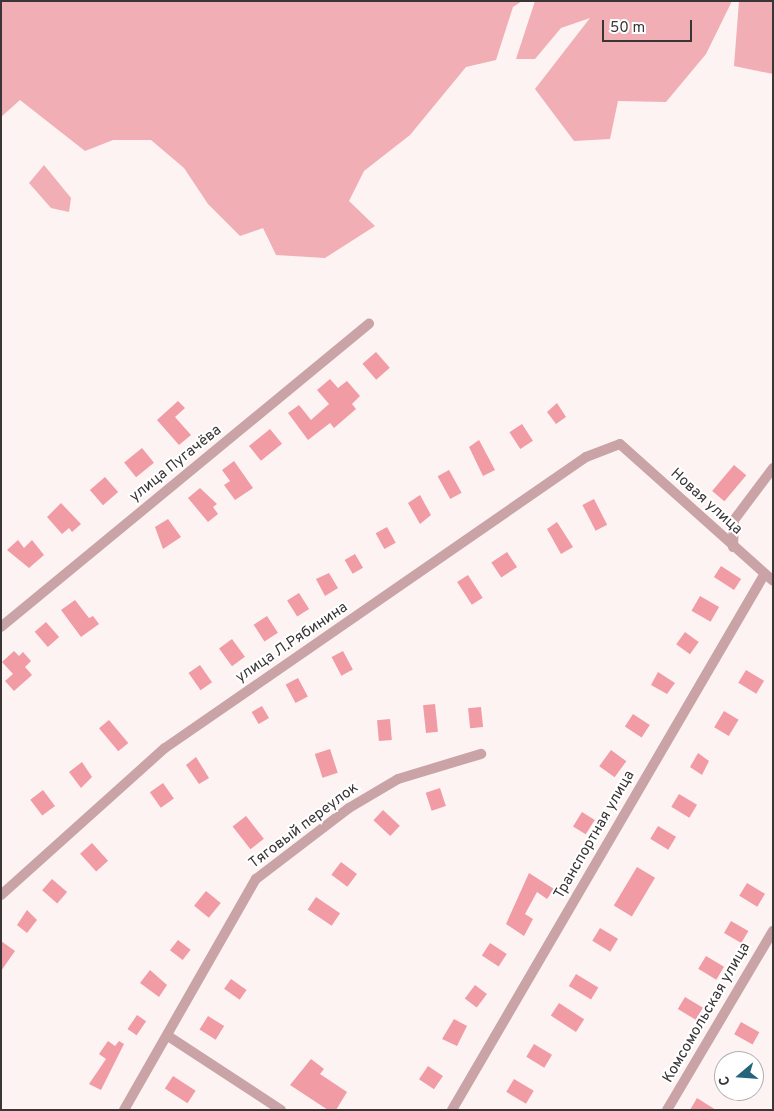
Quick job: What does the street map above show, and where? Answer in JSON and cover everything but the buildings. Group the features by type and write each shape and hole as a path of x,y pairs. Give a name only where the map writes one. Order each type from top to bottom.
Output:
{"street":[{"name":"улица Пугачёва","path":"1,627 369,324"},
{"name":"Новая улица","path":"620,444 733,548 769,578"},
{"name":"улица Л.Рябинина","path":"1,895 165,748 586,457 620,444"},
{"path":"733,548 734,520 773,468"},
{"name":"Транспортная улица","path":"452,1110 769,578"},
{"name":"Тяговый переулок","path":"124,1110 256,879 349,808 398,779 481,754"},
{"name":"Комсомольская улица","path":"668,1110 773,931"},
{"path":"168,1036 281,1110"}],"shaded area":[{"path":"1,1 522,1 513,7 496,60 466,67 410,135 364,171 349,201 375,226 325,258 276,255 263,228 240,236 208,204 184,168 151,140 113,140 85,151 20,100 1,117"},
{"path":"535,1 732,1 706,54 666,102 618,101 610,139 574,141 535,89 590,18 561,28 535,59 516,59"},
{"path":"739,1 773,1 773,74 734,66"},
{"path":"44,165 71,198 69,212 51,208 29,183"}]}
